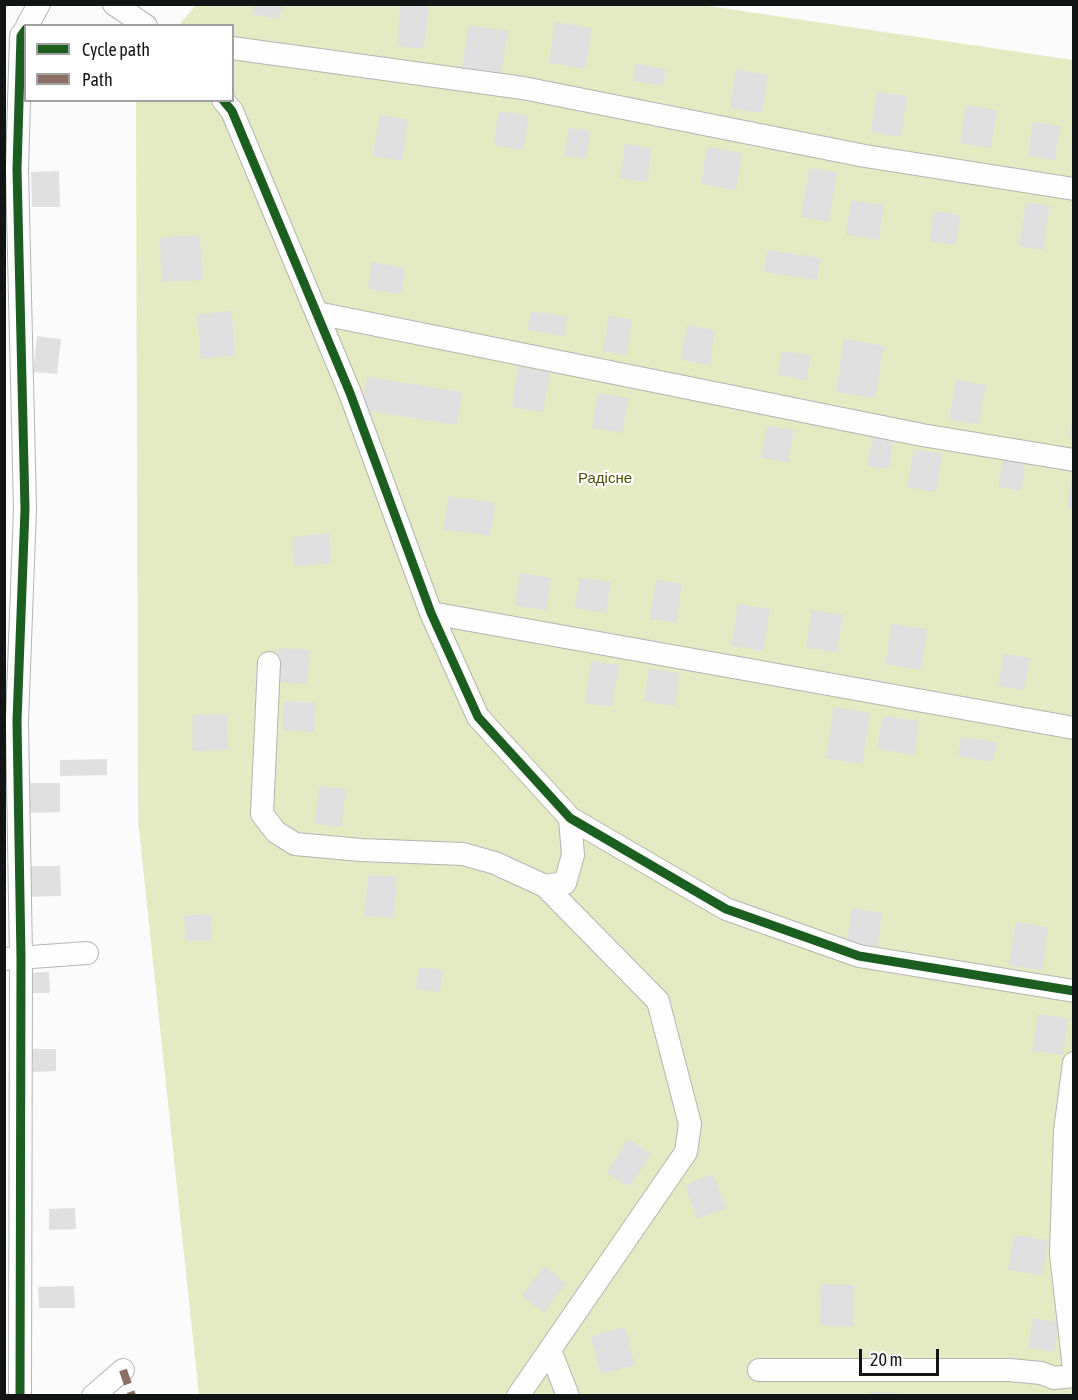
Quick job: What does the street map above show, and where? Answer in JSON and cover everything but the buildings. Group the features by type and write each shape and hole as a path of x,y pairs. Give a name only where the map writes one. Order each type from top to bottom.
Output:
{"street":[{"path":"28,24 39,4"},
{"path":"114,4 143,24"},
{"path":"20,1395 11,722 15,510 12,253 21,36 24,31"},
{"path":"234,48 523,88 865,156 1074,189"},
{"path":"225,102 232,111 350,393 431,613 478,717 570,818 726,909 859,956 1074,991"},
{"path":"317,313 922,435 1074,460"},
{"path":"431,613 1074,728"},
{"path":"269,663 262,814 276,832 295,844 361,850 463,854 495,863 545,886 658,1001 690,1124 686,1152 518,1395"},
{"path":"545,886 565,883 573,855 570,818"},
{"path":"13,959 87,953"},
{"path":"1074,1063 1065,1131 1067,1255 1074,1370"},
{"path":"550,1350 568,1395"},
{"path":"93,1395 123,1370"},
{"path":"759,1370 1010,1370 1041,1373 1054,1378 1074,1376"}],"green space":[{"name":"Радісне","path":"197,4 702,5 1073,60 1073,1395 199,1395 138,820 136,102 234,102 234,24 180,24"}],"marked path":[{"path":"123,1370 132,1396"}],"cycle path":[{"path":"20,1396 21,958 17,721 25,509 17,169 21,36 24,32"},
{"path":"225,102 232,111 350,393 431,613 478,717 570,818 726,909 859,956 1074,991"}]}
